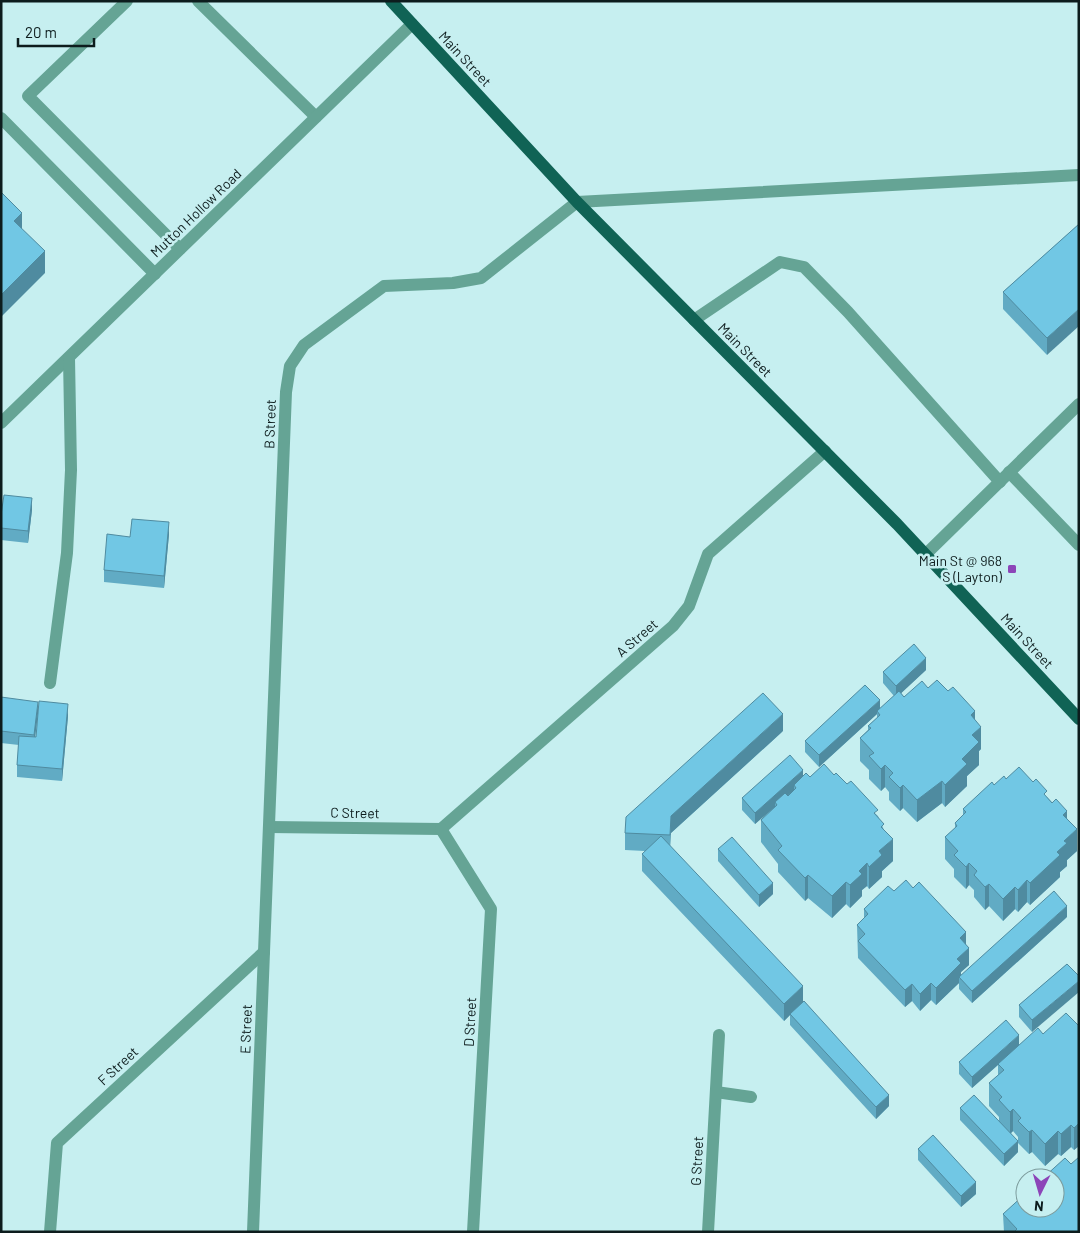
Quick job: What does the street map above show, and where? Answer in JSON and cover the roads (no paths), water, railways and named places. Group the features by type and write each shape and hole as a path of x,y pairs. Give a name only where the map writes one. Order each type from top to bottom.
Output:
{"main road":[{"name":"Main Street","path":"391,1 577,202 825,451 1079,719"}],"street":[{"path":"127,1 28,96 180,249"},
{"path":"198,1 316,117"},
{"name":"Mutton Hollow Road","path":"1,422 412,24"},
{"path":"1,118 154,274"},
{"path":"577,202 1079,175"},
{"name":"B Street","path":"269,827 286,392 290,366 304,345 384,286 453,283 481,278 577,202"},
{"path":"694,320 780,262 804,267 848,312 1000,482"},
{"path":"50,683 67,553 71,470 69,358"},
{"path":"925,555 1079,404"},
{"name":"A Street","path":"441,828 673,626 689,606 708,554 825,451"},
{"path":"1009,472 1079,545"},
{"name":"C Street","path":"269,827 441,828"},
{"name":"E Street","path":"253,1232 269,827"},
{"name":"D Street","path":"441,828 491,909 473,1232"},
{"name":"F Street","path":"50,1232 57,1143 264,952"},
{"name":"G Street","path":"708,1232 719,1035"},
{"path":"716,1092 751,1097"}],"place":[{"name":"Main St @ 968 S (Layton)","path":"1012,569"}]}
